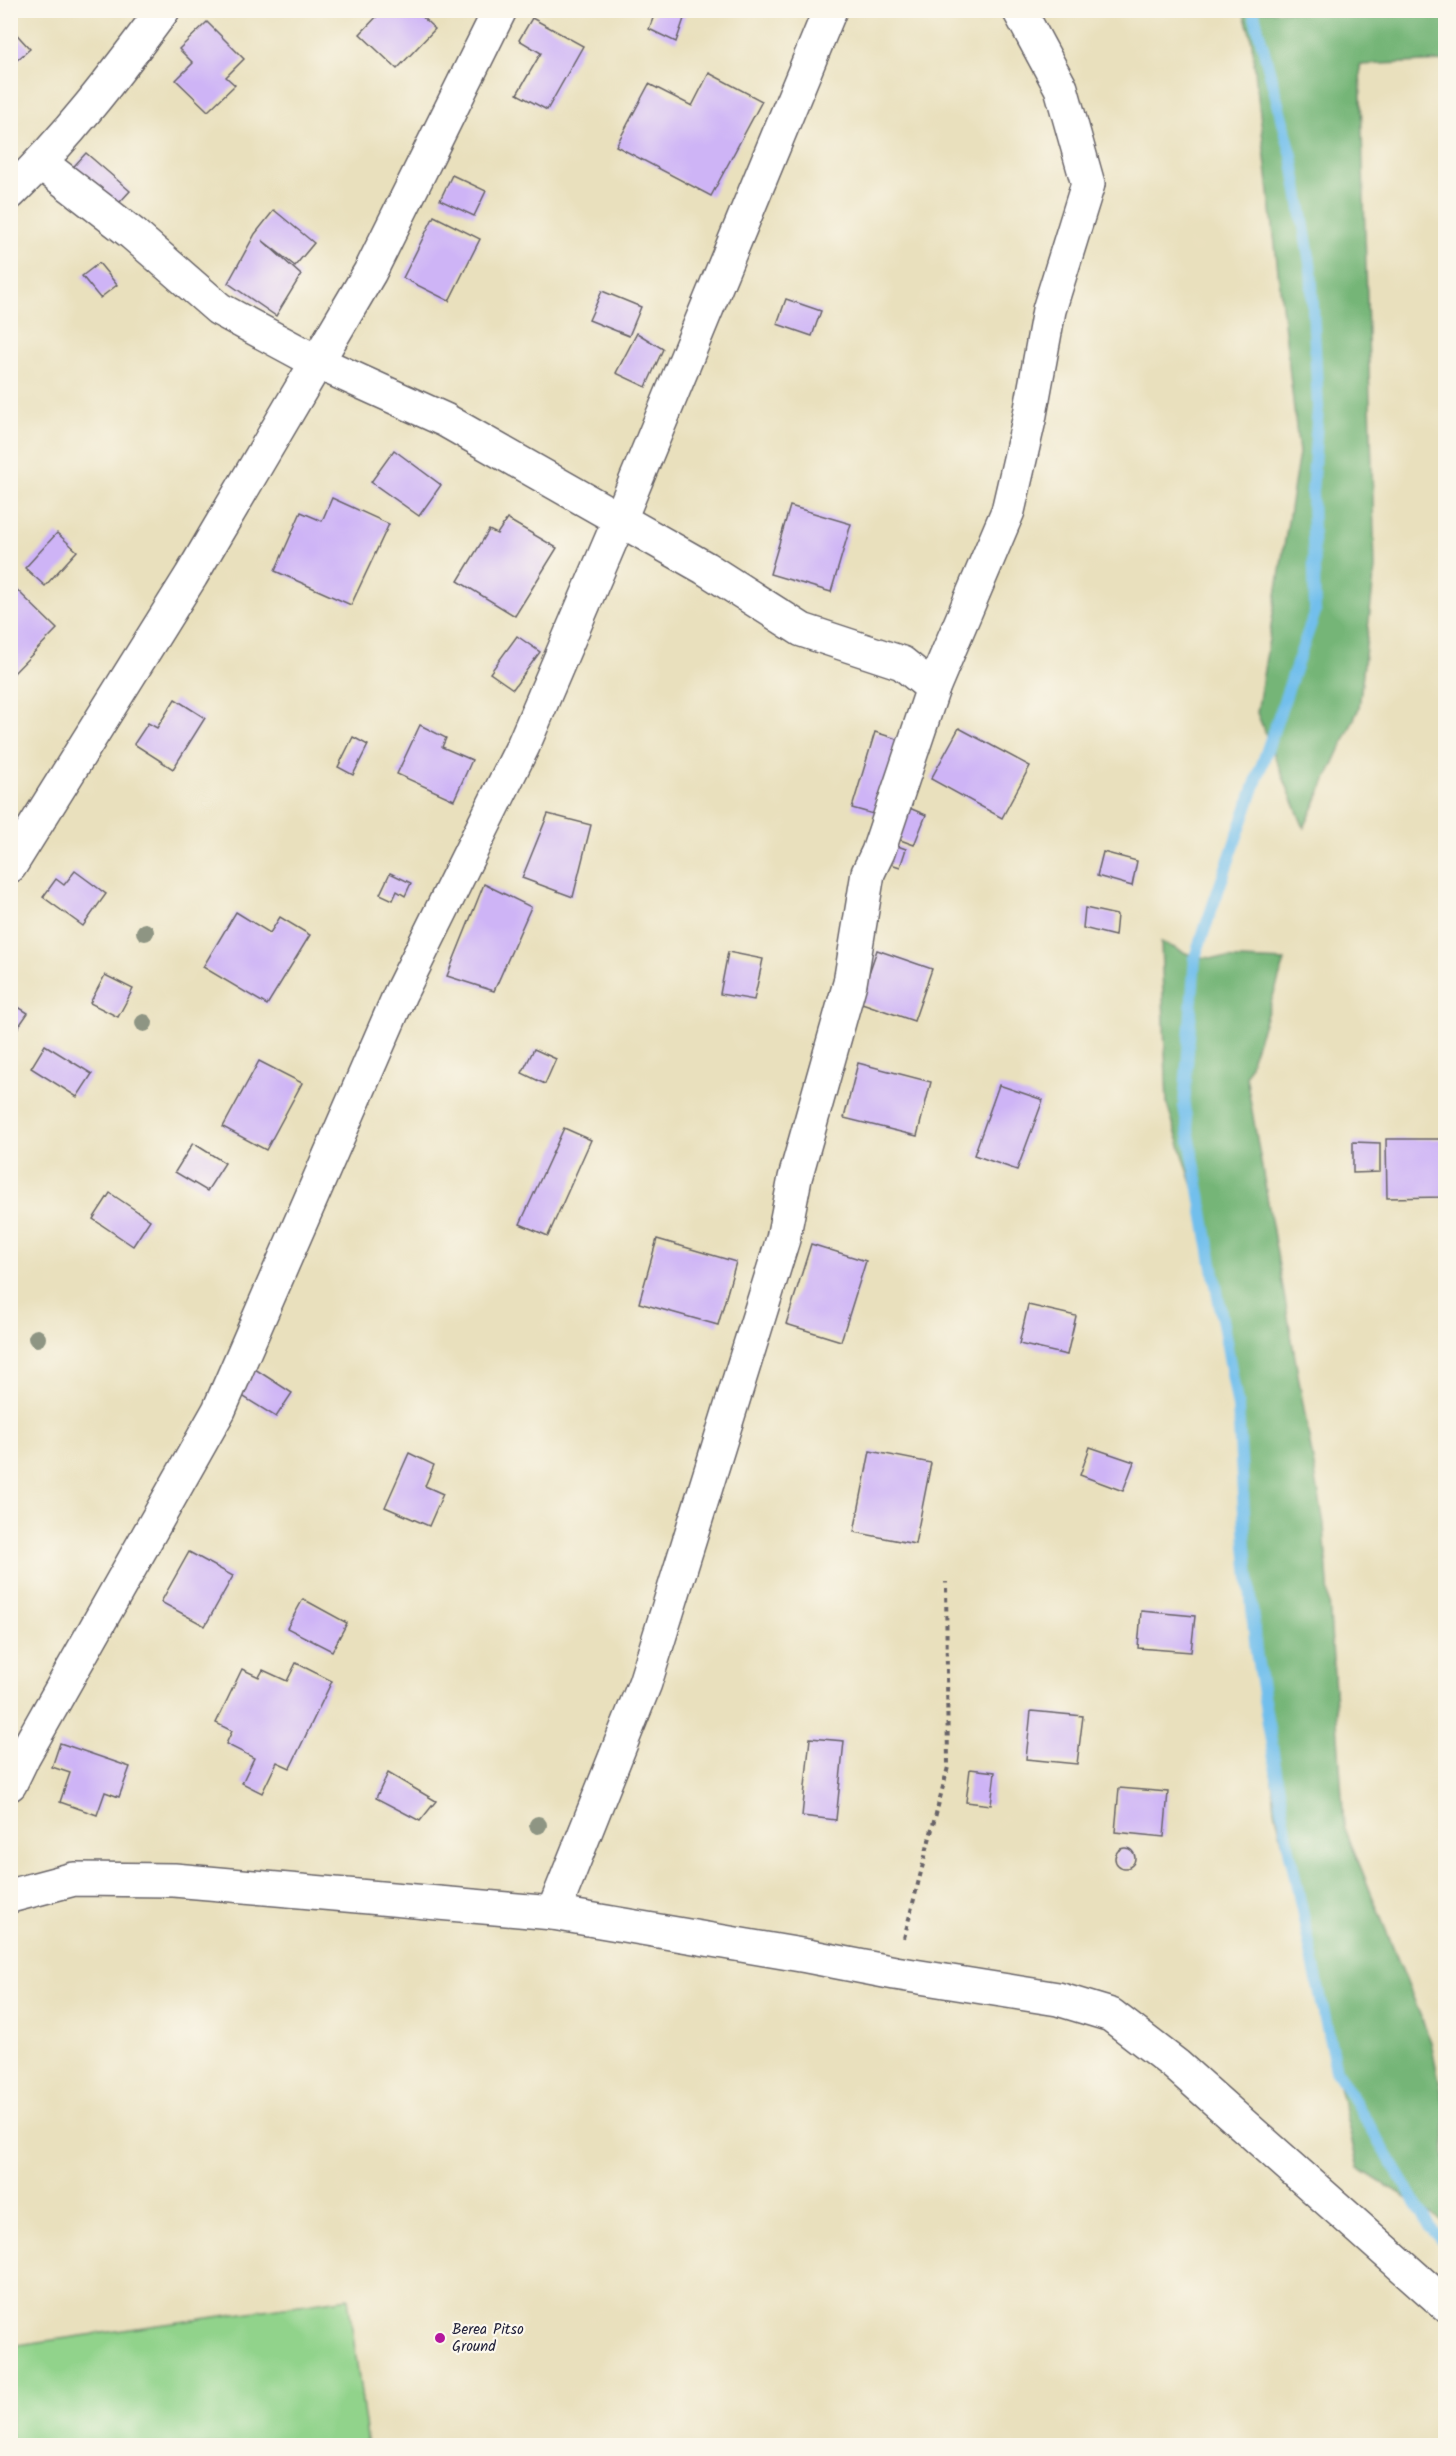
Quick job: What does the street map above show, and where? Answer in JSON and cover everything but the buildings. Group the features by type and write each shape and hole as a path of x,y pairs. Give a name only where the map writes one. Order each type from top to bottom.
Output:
{"street":[{"path":"10,193 41,164 128,58 163,10"},
{"path":"10,866 191,576 370,272 500,10"},
{"path":"10,1784 23,1756 219,1410 400,994 523,746 620,519 830,10"},
{"path":"553,1913 649,1672 783,1239 795,1178 850,983 868,873 879,852 933,688 1008,511 1029,420 1049,310 1088,184 1061,88 1019,10"},
{"path":"41,164 133,234 219,309 317,362 445,420 705,568 802,630 902,663 933,688"},
{"path":"10,1896 74,1879 174,1880 553,1913 1058,2000 1111,2014 1176,2065 1446,2305"}],"path":[{"path":"895,1973 948,1767 946,1581"}],"green space":[{"path":"1243,11 1445,11 1445,61 1360,65 1375,568 1359,708 1304,828 1257,713 1299,453 1251,36"},
{"path":"1161,942 1195,957 1285,961 1246,1076 1324,1524 1344,1826 1431,2042 1445,2109 1445,2223 1358,2168 1275,1810 1236,1414 1204,1220 1167,1105"},
{"path":"348,2298 368,2445 11,2445 11,2346"}],"waterway":[{"path":"1253,10 1292,156 1311,269 1318,407 1312,495 1315,612 1195,957 1184,1106 1238,1408 1246,1546 1256,1652 1290,1854 1336,2070 1431,2228 1446,2244"}],"place":[{"name":"Berea Pitso Ground","path":"440,2338"}]}
